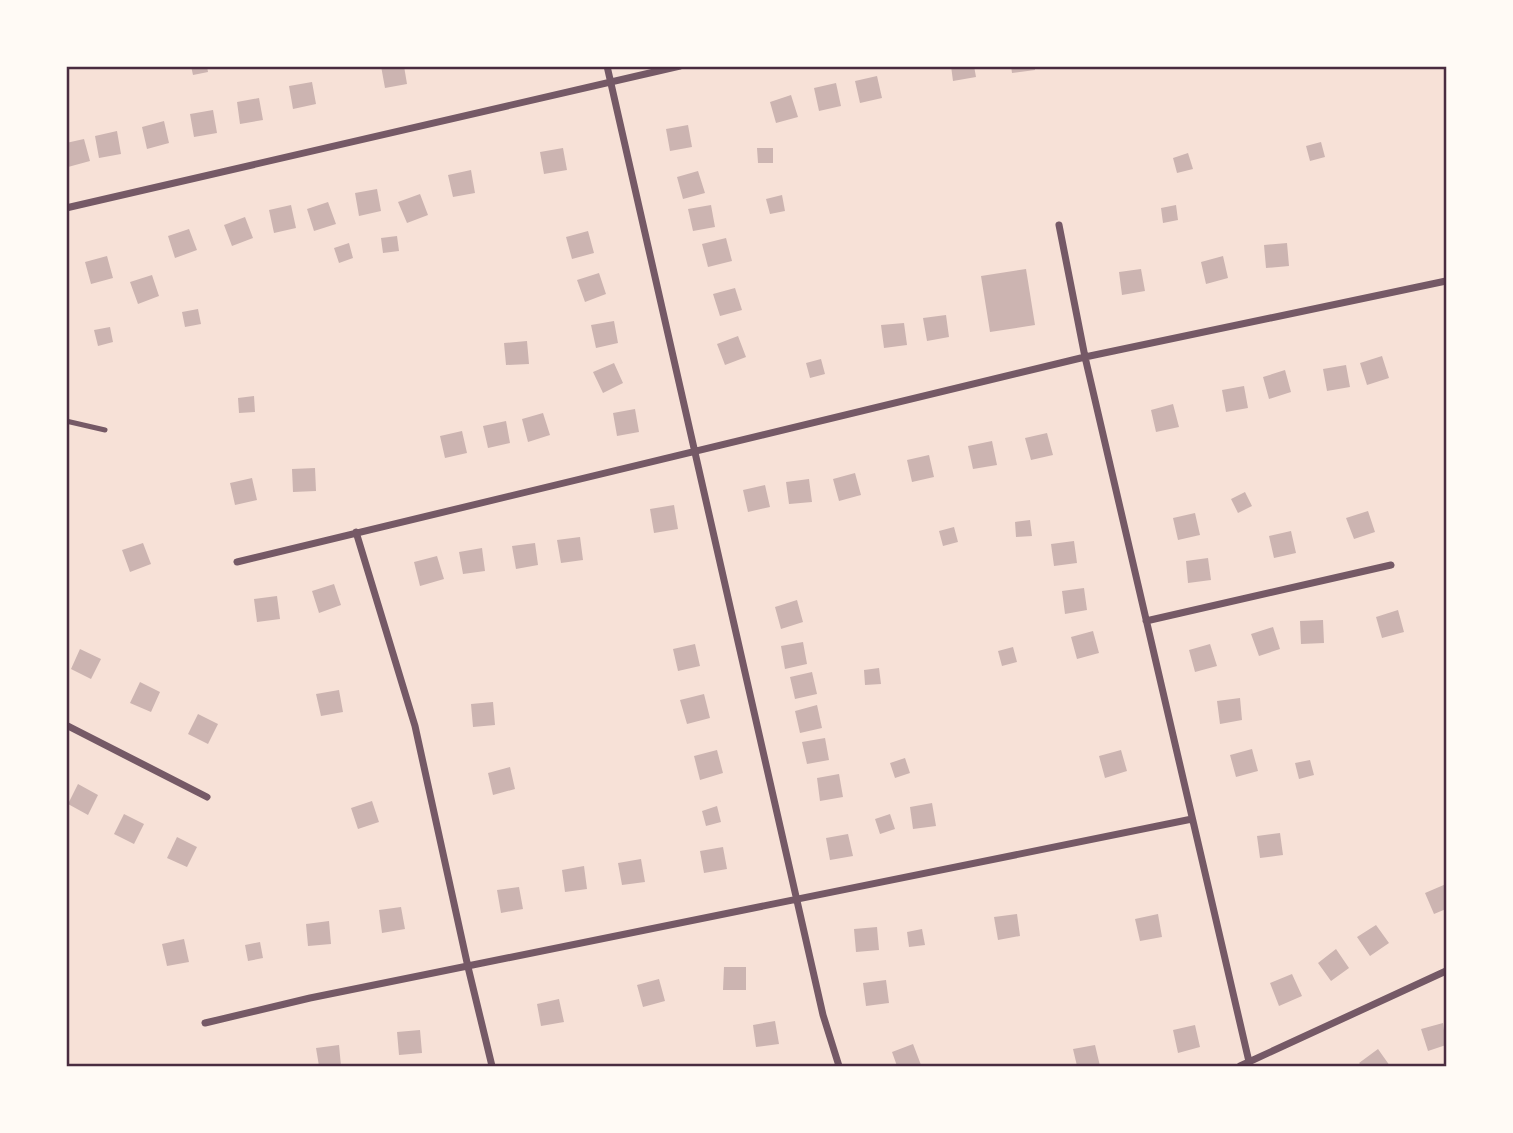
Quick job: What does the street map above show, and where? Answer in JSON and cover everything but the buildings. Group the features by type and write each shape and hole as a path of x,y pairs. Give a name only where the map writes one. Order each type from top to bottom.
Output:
{"street":[{"path":"607,66 823,1016 839,1066"},
{"path":"66,208 680,66"},
{"path":"1059,225 1085,357 1250,1064"},
{"path":"237,562 1085,357 1447,281"},
{"path":"356,532 415,726 492,1066"},
{"path":"1146,621 1391,565"},
{"path":"66,725 207,797"},
{"path":"205,1023 310,998 1192,819"},
{"path":"1240,1066 1250,1064 1447,971"}],"lane":[{"path":"66,421 105,430"}]}
